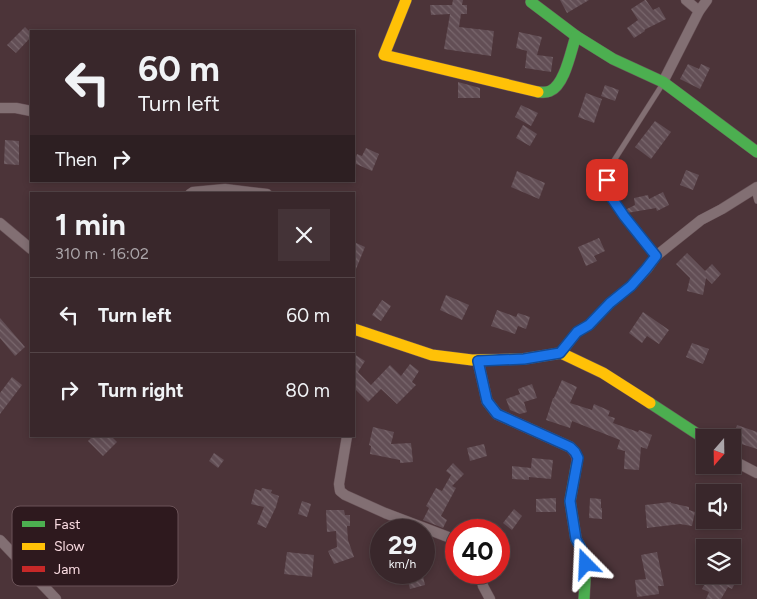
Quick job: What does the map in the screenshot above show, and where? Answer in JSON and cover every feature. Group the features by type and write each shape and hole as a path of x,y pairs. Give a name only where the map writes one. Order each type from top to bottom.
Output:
{"street":[{"path":"406,0 384,55 530,90 547,92 557,88 563,77 576,36"},
{"path":"686,0 699,11"},
{"path":"663,82 699,11 707,0"},
{"path":"531,2 576,36 613,59 663,82 757,152"},
{"path":"0,108 30,111"},
{"path":"560,353 577,332 589,325 610,303 631,286 656,256 701,220 756,188"},
{"path":"193,192 226,189 251,192"},
{"path":"0,224 30,248"},
{"path":"355,329 432,355 478,361 524,359 560,353 603,373 696,433"},
{"path":"478,361 487,401 497,414 570,447 578,458 570,501 576,539 583,552 586,564 584,599"},
{"path":"347,437 339,484 340,491 345,495 445,536"},
{"path":"741,465 757,473"},
{"path":"0,540 12,553"},
{"path":"482,584 490,599"},
{"path":"44,586 56,599"}],"lane":[{"path":"656,256 607,191 607,180 613,162 663,82"},
{"path":"756,188 757,201"}],"building":[{"path":"453,0 463,0 462,5 467,5 467,14 461,14 459,27 494,31 491,56 444,49 450,14 431,15 430,5 452,5"},
{"path":"560,0 589,0 567,13"},
{"path":"645,0 653,10 659,7 666,19 644,30 634,38 627,28 638,20 631,9"},
{"path":"25,27 30,32 30,38 16,53 7,45"},
{"path":"519,32 542,37 537,55 553,57 551,72 525,68 527,51 516,48"},
{"path":"688,64 699,69 701,64 710,68 700,89 680,79"},
{"path":"458,82 480,88 480,98 458,98"},
{"path":"605,85 619,90 615,101 601,96"},
{"path":"586,93 602,99 594,123 578,117"},
{"path":"521,105 538,113 531,126 515,117"},
{"path":"655,121 671,132 651,159 635,147"},
{"path":"523,125 537,134 530,146 516,138"},
{"path":"5,140 19,141 19,165 4,164"},
{"path":"366,148 379,154 372,171 355,163 357,154 362,156"},
{"path":"686,170 699,175 693,190 680,185"},
{"path":"517,171 545,183 539,199 511,187"},
{"path":"663,192 669,205 657,211 656,208 627,213 625,210 635,205 634,198 648,195 649,199"},
{"path":"599,238 605,251 594,256 597,261 586,266 578,247"},
{"path":"355,242 365,247 355,272"},
{"path":"687,253 705,271 712,264 721,274 712,284 706,278 703,295 687,291 690,278 676,264"},
{"path":"446,295 469,305 462,320 440,310"},
{"path":"382,300 391,306 381,321 372,315"},
{"path":"497,310 516,317 518,313 530,317 526,329 518,326 515,334 491,326"},
{"path":"643,312 669,330 659,344 647,336 642,343 629,333"},
{"path":"0,318 25,347 15,356 0,338"},
{"path":"692,343 709,349 703,364 686,357"},
{"path":"355,355 365,361 358,372 371,385 390,365 401,376 410,364 419,371 412,382 416,385 397,404 381,389 368,402 355,389"},
{"path":"12,377 22,385 0,414 0,393"},
{"path":"562,380 577,387 570,403 592,410 594,404 610,411 608,416 615,418 613,423 652,435 647,449 641,447 639,470 624,469 625,451 617,449 620,440 572,421 570,428 546,420 553,398"},
{"path":"532,384 537,398 524,402 527,412 520,414 510,410 506,399 520,394 518,389"},
{"path":"737,425 757,432 757,449 741,444 741,429 736,429"},
{"path":"373,427 394,432 391,444 411,443 413,462 400,463 400,460 370,454 371,446 369,445"},
{"path":"92,437 112,437 117,442 103,456 88,441"},
{"path":"484,444 487,456 470,461 467,448"},
{"path":"214,453 224,460 218,468 209,461"},
{"path":"532,458 553,460 551,479 529,477 529,480 512,479 512,466 531,468"},
{"path":"453,463 464,474 452,486 456,488 441,516 446,519 443,528 435,525 435,519 424,519 429,508 426,506 436,488 442,491 451,475 446,471"},
{"path":"262,488 272,490 271,493 279,496 266,528 257,524 264,507 251,504 255,489 261,491"},
{"path":"556,498 556,512 536,512 536,499"},
{"path":"590,498 601,499 602,519 589,518"},
{"path":"302,501 311,504 307,517 298,514"},
{"path":"671,502 689,507 689,510 695,512 692,526 680,524 647,528 645,505"},
{"path":"514,509 522,516 512,530 510,528 510,519 506,519"},
{"path":"326,510 344,510 345,515 350,515 350,526 347,526 348,540 354,557 334,564 328,551 337,547 336,531 327,532"},
{"path":"287,552 314,555 312,577 284,574"},
{"path":"657,552 664,586 658,586 659,594 637,597 635,580 646,579 641,555"},
{"path":"409,584 425,584 425,585 410,589"},
{"path":"705,584 734,584 732,589 728,587 721,599 706,599 709,592 702,589"}],"traffic: fast":[{"path":"531,2 576,36 613,59 663,82 757,152"},
{"path":"538,92 550,91 560,82 576,36"},
{"path":"650,403 696,433"},
{"path":"577,462 570,501 576,539 583,552 586,564 584,599"}],"traffic: slow":[{"path":"406,0 384,55 538,92"},
{"path":"355,329 432,355 472,360 523,359 561,353 603,373 650,403"}],"traffic: jam":[{"path":"478,361 487,401 497,414 570,447 576,455 577,462"}],"route":[{"path":"586,564 583,552 576,539 570,501 578,458 575,452 570,447 497,414 487,401 478,361 524,359 560,353 577,332 589,325 610,303 631,286 656,256 607,191 607,180"}]}
